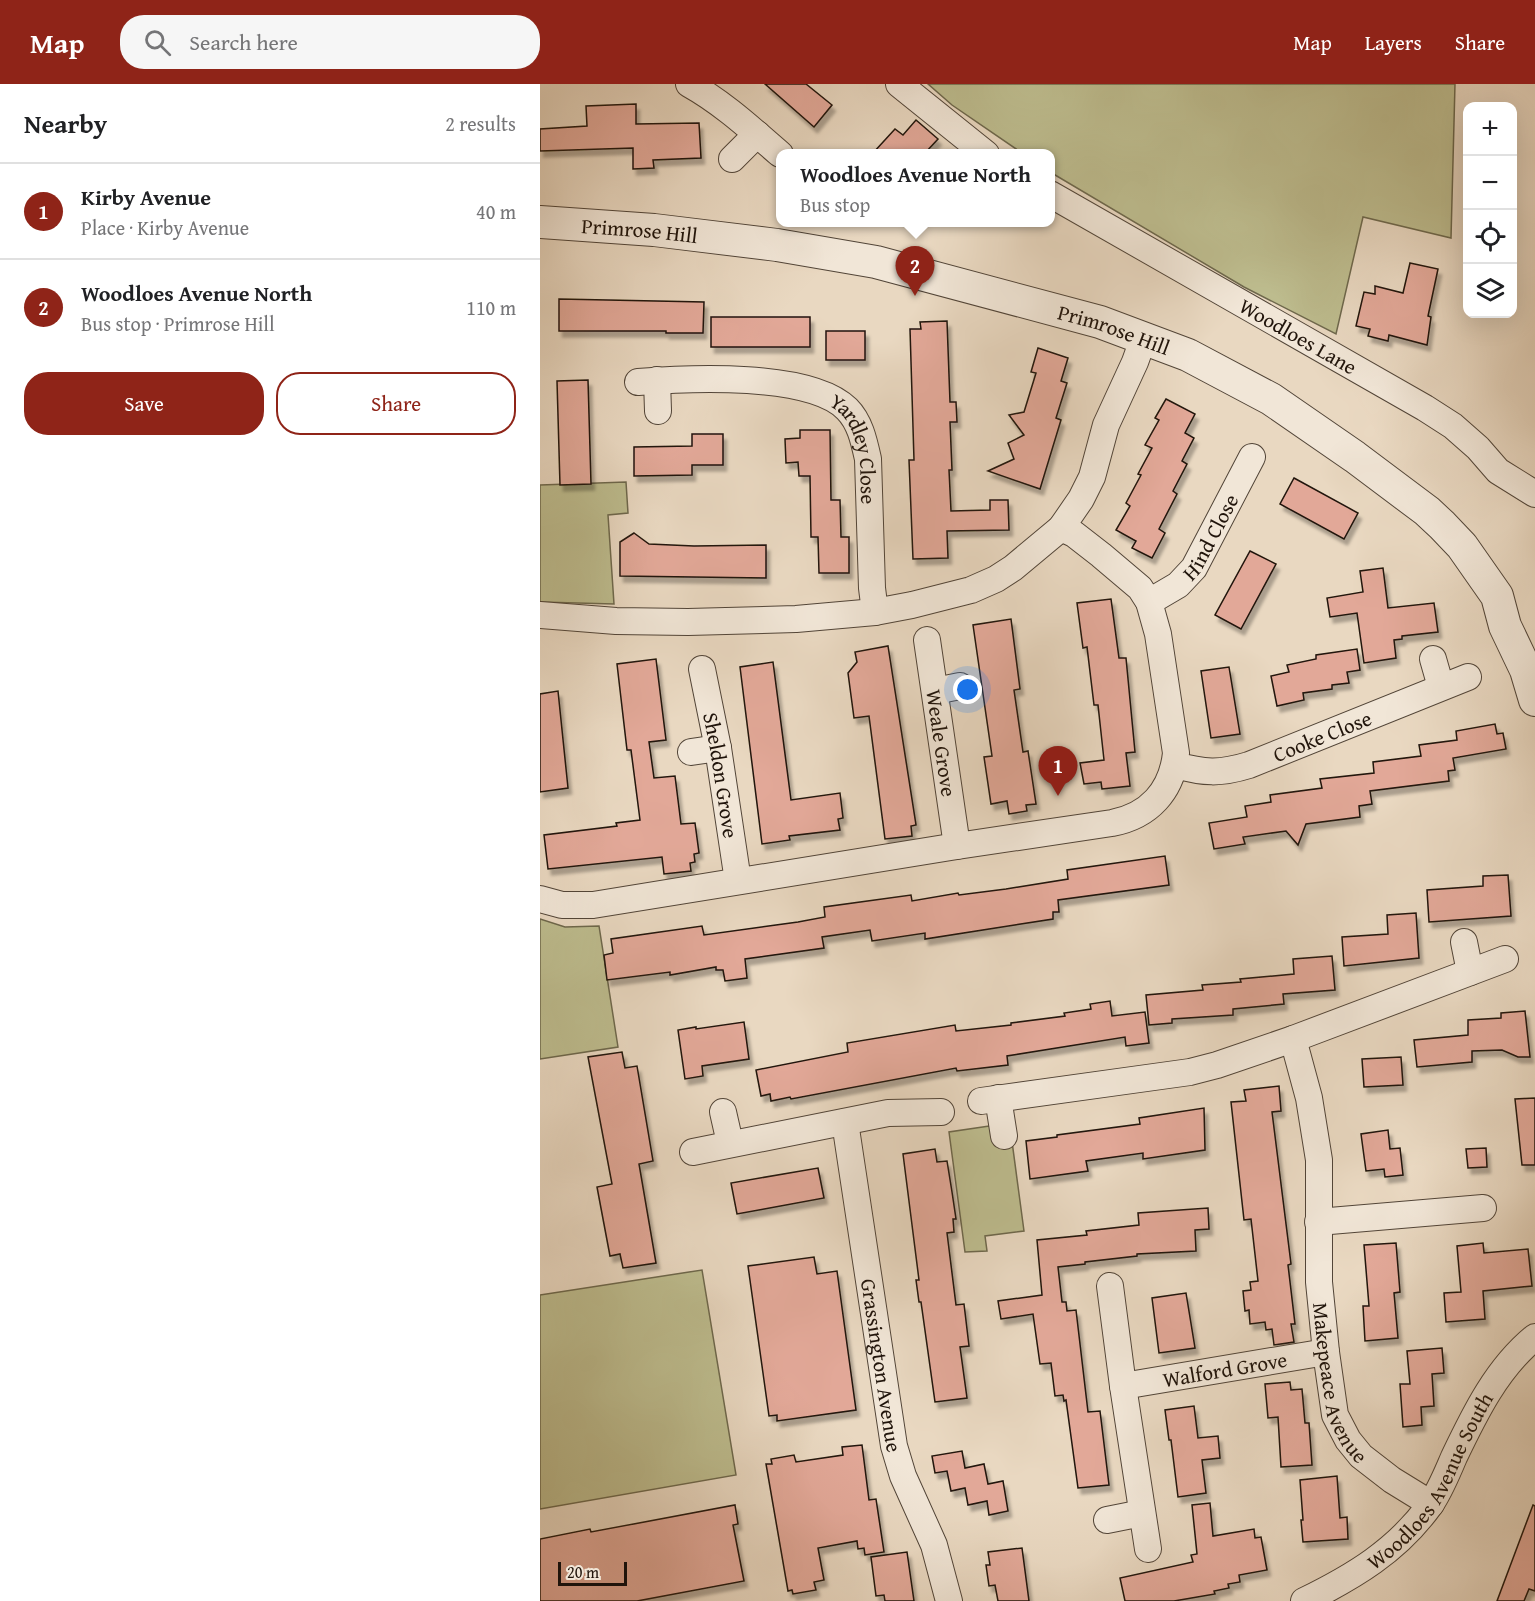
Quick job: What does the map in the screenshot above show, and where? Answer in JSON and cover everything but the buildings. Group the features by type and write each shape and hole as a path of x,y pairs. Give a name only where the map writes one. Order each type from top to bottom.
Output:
{"street":[{"path":"689,84 709,95 776,151"},
{"path":"899,84 981,149"},
{"path":"732,159 757,134"},
{"name":"Woodloes Lane","path":"1055,197 1434,414 1453,426 1478,448 1498,471 1535,494"},
{"name":"Primrose Hill","path":"540,222 654,230 777,245 876,262 1100,322 1188,355 1271,399 1355,457 1427,511 1462,546 1497,596 1505,626 1526,670 1535,700"},
{"path":"540,615 616,621 716,622 796,619 875,612 970,590 1013,568 1061,528 1081,499 1092,477 1106,425 1144,338"},
{"name":"Yardley Close","path":"658,411 648,381 749,380 799,386 818,391 847,408 857,423 868,459 875,612"},
{"name":"Hind Close","path":"1149,602 1178,585 1194,567 1252,457"},
{"path":"540,899 562,905 593,905 1125,821 1136,816 1159,798 1175,765 1174,731 1158,634 1149,602 1140,588 1074,534 1061,528"},
{"name":"Weale Grove","path":"927,640 957,846"},
{"path":"1433,659 1441,687"},
{"name":"Sheldon Grove","path":"702,669 718,748 738,881"},
{"name":"Cooke Close","path":"1175,765 1204,772 1232,771 1468,677"},
{"path":"935,691 960,686"},
{"path":"691,752 718,748"},
{"path":"1464,942 1470,972"},
{"path":"1004,1136 990,1100 1190,1072 1217,1065 1293,1039 1505,959"},
{"name":"Makepeace Avenue","path":"1293,1039 1316,1130 1319,1160 1319,1282 1335,1415 1348,1440 1361,1456 1431,1504"},
{"path":"723,1112 730,1143"},
{"path":"693,1152 888,1113 941,1112"},
{"name":"Grassington Avenue","path":"845,1122 894,1446 903,1476 934,1545 949,1601"},
{"path":"1318,1222 1482,1208"},
{"path":"1110,1286 1148,1550"},
{"name":"Woodloes Avenue South","path":"1321,1597 1390,1550 1431,1504 1486,1394 1515,1355 1535,1337"},
{"name":"Walford Grove","path":"1123,1386 1326,1352"},
{"path":"1107,1520 1142,1513"}],"shaded area":[{"path":"928,84 1455,84 1451,238 1363,217 1336,334 1244,287 1055,175 1055,149 1016,149 952,105"},
{"path":"626,482 628,513 608,515 614,604 540,602 540,485"},
{"path":"540,919 565,927 599,926 618,1047 540,1059"},
{"path":"996,1125 1011,1134 1024,1231 985,1236 987,1251 965,1252 949,1132"},
{"path":"702,1270 736,1475 540,1509 540,1295"}],"place":[{"name":"Woodloes Avenue North","path":"915,296"},
{"name":"Kirby Avenue","path":"1058,796"}]}
